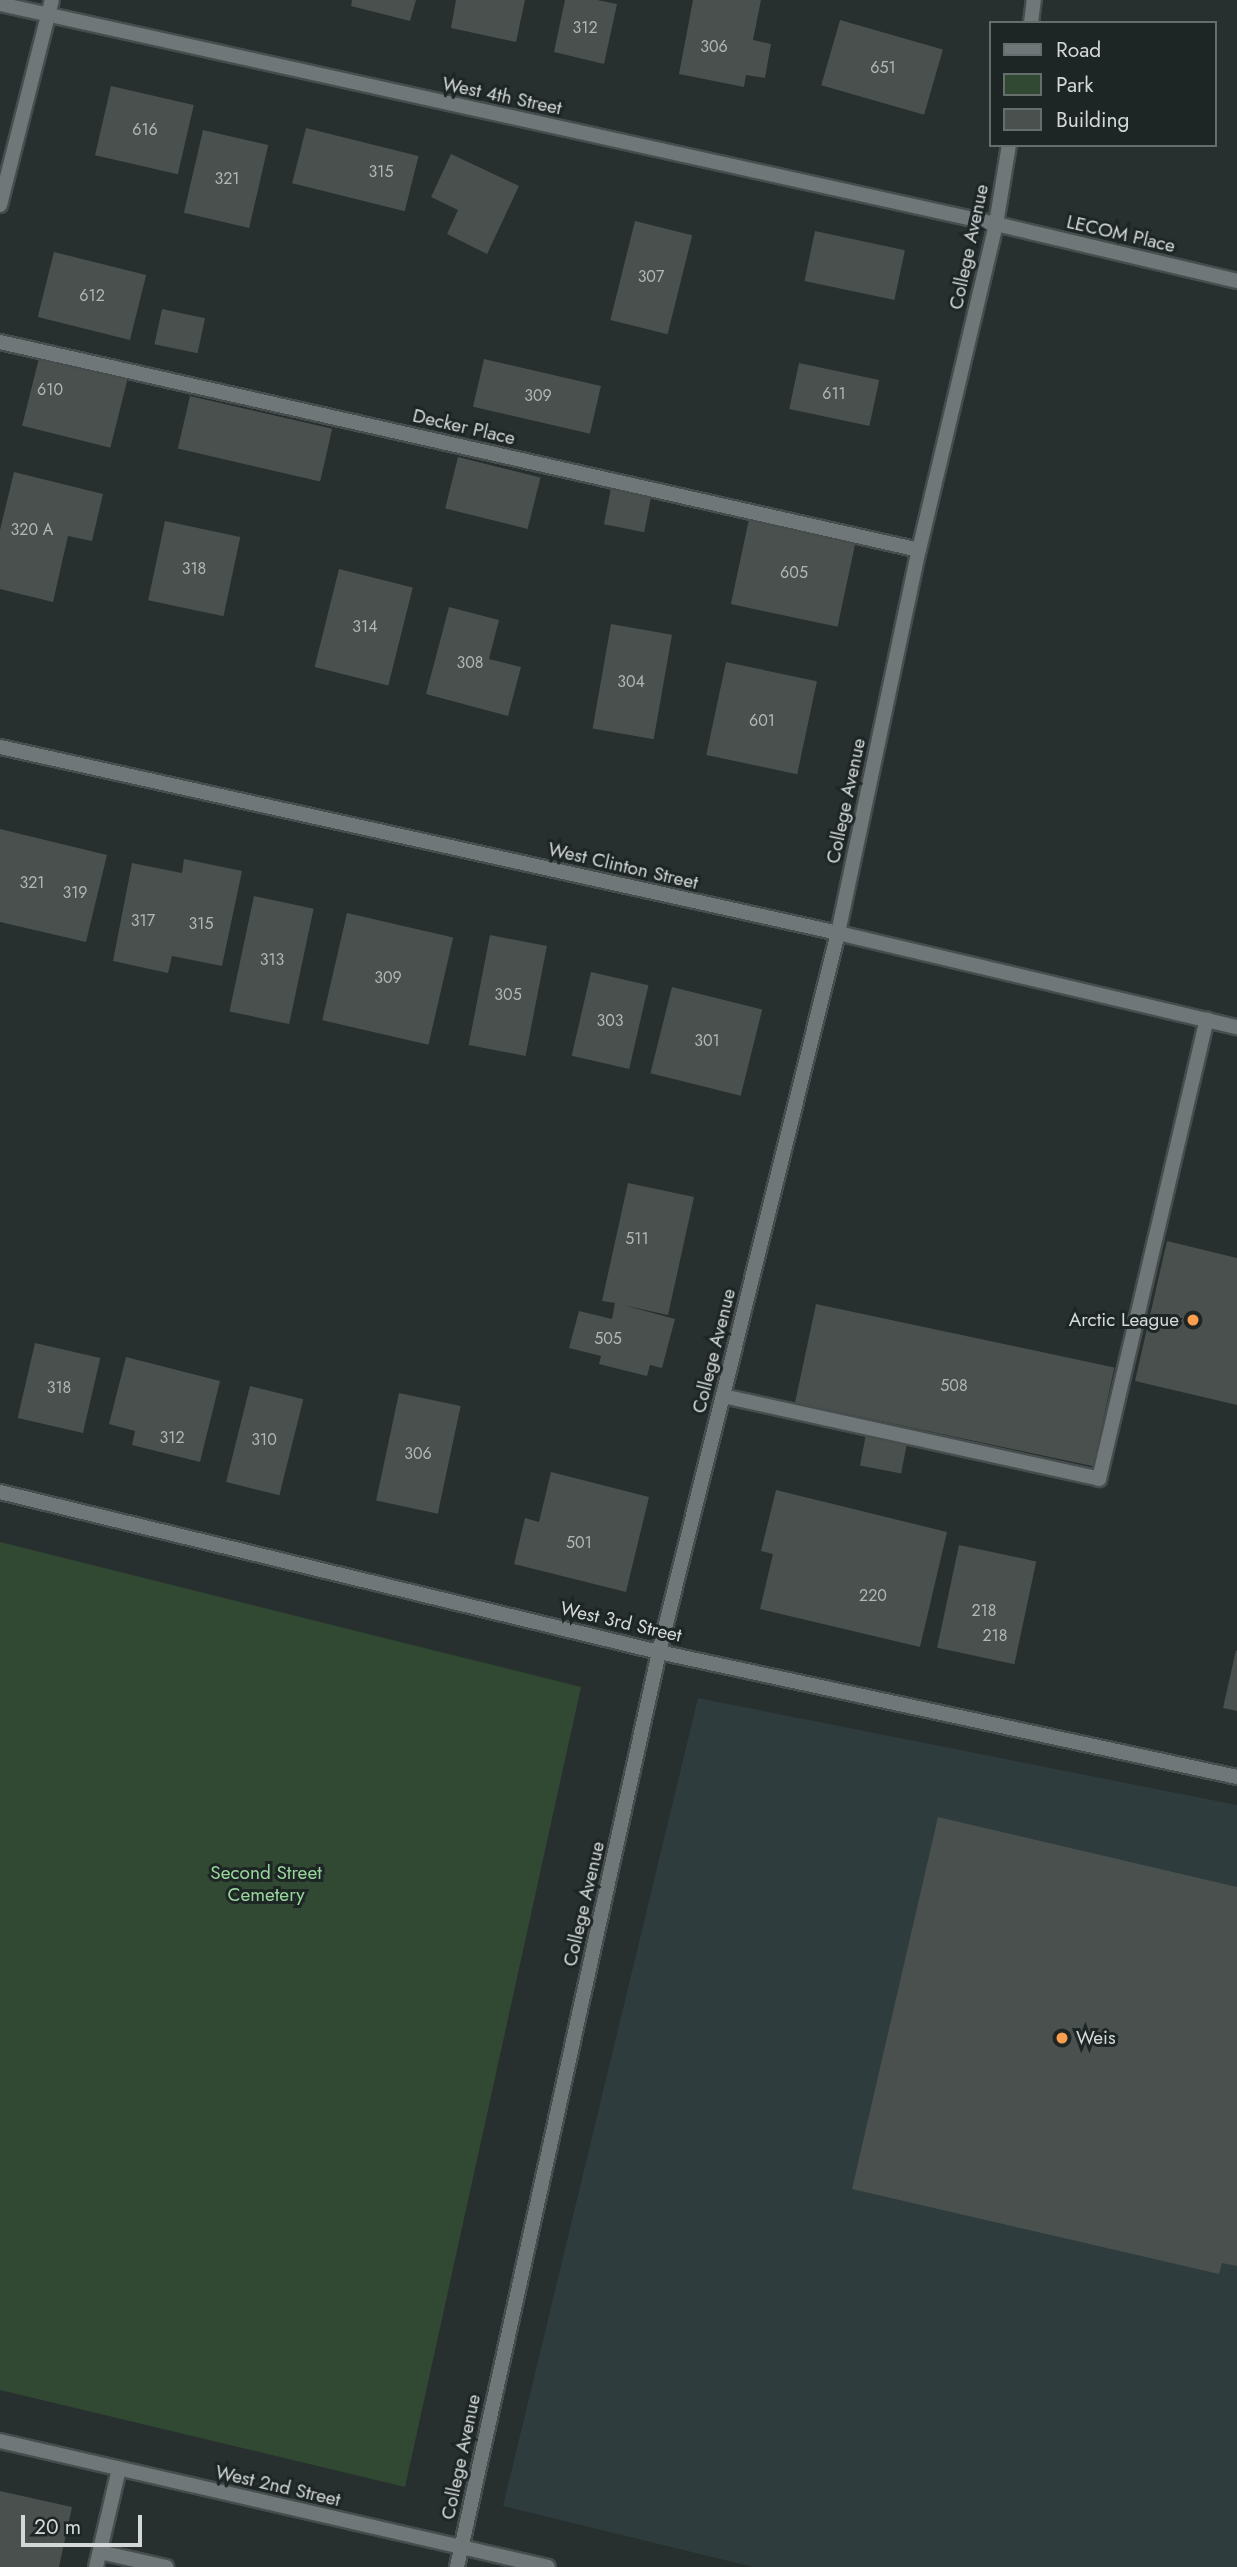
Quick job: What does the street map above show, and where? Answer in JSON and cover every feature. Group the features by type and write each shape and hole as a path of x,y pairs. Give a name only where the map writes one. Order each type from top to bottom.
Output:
{"street":[{"path":"0,205 52,0"},
{"path":"1031,21 1034,0"},
{"name":"West 4th Street","path":"0,4 996,224"},
{"name":"College Avenue","path":"457,2567 659,1651 838,933 919,550 996,224 1009,147"},
{"name":"LECOM Place","path":"996,224 1237,281"},
{"name":"Decker Place","path":"0,342 919,550"},
{"name":"West Clinton Street","path":"0,747 838,933 1237,1027"},
{"path":"723,1396 1098,1479 1208,1020"},
{"name":"West 3rd Street","path":"0,1492 659,1651 1237,1777"},
{"name":"West 2nd Street","path":"0,2441 548,2567"},
{"path":"96,2567 119,2469"},
{"path":"100,2552 166,2567"}],"shaded area":[{"path":"698,1698 1237,1805 1237,2567 753,2567 503,2506"}],"green space":[{"name":"Second Street Cemetery","path":"0,1542 581,1687 405,2487 0,2390"}],"building":[{"path":"352,0 416,0 410,21 351,6"},
{"path":"456,0 525,0 516,42 451,28"},
{"path":"565,0 597,0 617,4 604,64 554,52"},
{"path":"693,0 761,0 753,40 771,44 765,78 746,75 744,87 679,74"},
{"path":"840,20 943,49 924,115 821,85"},
{"path":"111,86 194,105 178,174 95,155"},
{"path":"306,128 419,156 405,211 292,183"},
{"path":"203,130 268,145 249,228 184,213"},
{"path":"451,154 519,186 487,254 447,234 458,210 431,197"},
{"path":"635,221 692,235 668,334 610,320"},
{"path":"815,231 905,250 894,300 804,281"},
{"path":"54,252 146,275 130,340 38,317"},
{"path":"162,309 205,318 198,353 155,344"},
{"path":"40,354 128,376 110,448 22,426"},
{"path":"484,359 601,386 590,434 473,407"},
{"path":"799,363 879,380 869,426 789,409"},
{"path":"190,396 332,429 320,481 178,449"},
{"path":"458,457 540,478 528,529 445,508"},
{"path":"14,472 103,494 92,541 68,536 53,602 0,589 0,530"},
{"path":"611,488 651,496 644,532 604,524"},
{"path":"749,519 856,542 838,627 731,604"},
{"path":"165,521 240,537 223,616 148,600"},
{"path":"339,569 413,587 388,685 315,667"},
{"path":"449,607 499,620 489,659 521,667 508,716 426,694"},
{"path":"611,624 672,635 654,739 593,728"},
{"path":"726,662 817,681 797,774 706,755"},
{"path":"0,829 107,855 86,942 0,922"},
{"path":"184,859 242,871 222,966 172,956 168,973 113,961 132,863 182,873"},
{"path":"254,896 314,909 289,1024 229,1011"},
{"path":"347,913 453,938 428,1045 322,1020"},
{"path":"490,935 547,946 526,1056 469,1045"},
{"path":"591,972 648,985 629,1069 572,1056"},
{"path":"672,987 762,1009 741,1096 650,1073"},
{"path":"628,1183 694,1197 668,1315 623,1305 675,1319 662,1368 650,1365 647,1376 599,1364 601,1356 569,1348 579,1311 612,1319 615,1303 602,1301"},
{"name":"Arctic League","path":"1167,1241 1237,1258 1237,1405 1135,1381"},
{"path":"816,1304 1114,1367 1093,1466 795,1403"},
{"path":"35,1343 100,1358 83,1433 18,1418"},
{"path":"126,1357 220,1381 200,1462 132,1445 135,1431 109,1424"},
{"path":"250,1386 303,1399 279,1495 226,1482"},
{"path":"399,1393 461,1406 438,1514 376,1501"},
{"path":"866,1434 907,1442 901,1473 860,1465"},
{"path":"551,1472 649,1497 626,1592 514,1564 525,1518 539,1522"},
{"path":"776,1490 947,1532 920,1647 760,1609 773,1554 761,1551"},
{"path":"959,1545 1036,1561 1014,1664 937,1648"},
{"path":"1237,1651 1237,1711 1223,1708"},
{"name":"Weis","path":"938,1817 1237,1887 1237,2266 1222,2263 1219,2274 852,2189"},
{"path":"0,2491 72,2507 59,2567 0,2567"}],"place":[{"name":"Arctic League","path":"1193,1320"},
{"name":"Weis","path":"1062,2038"}]}
